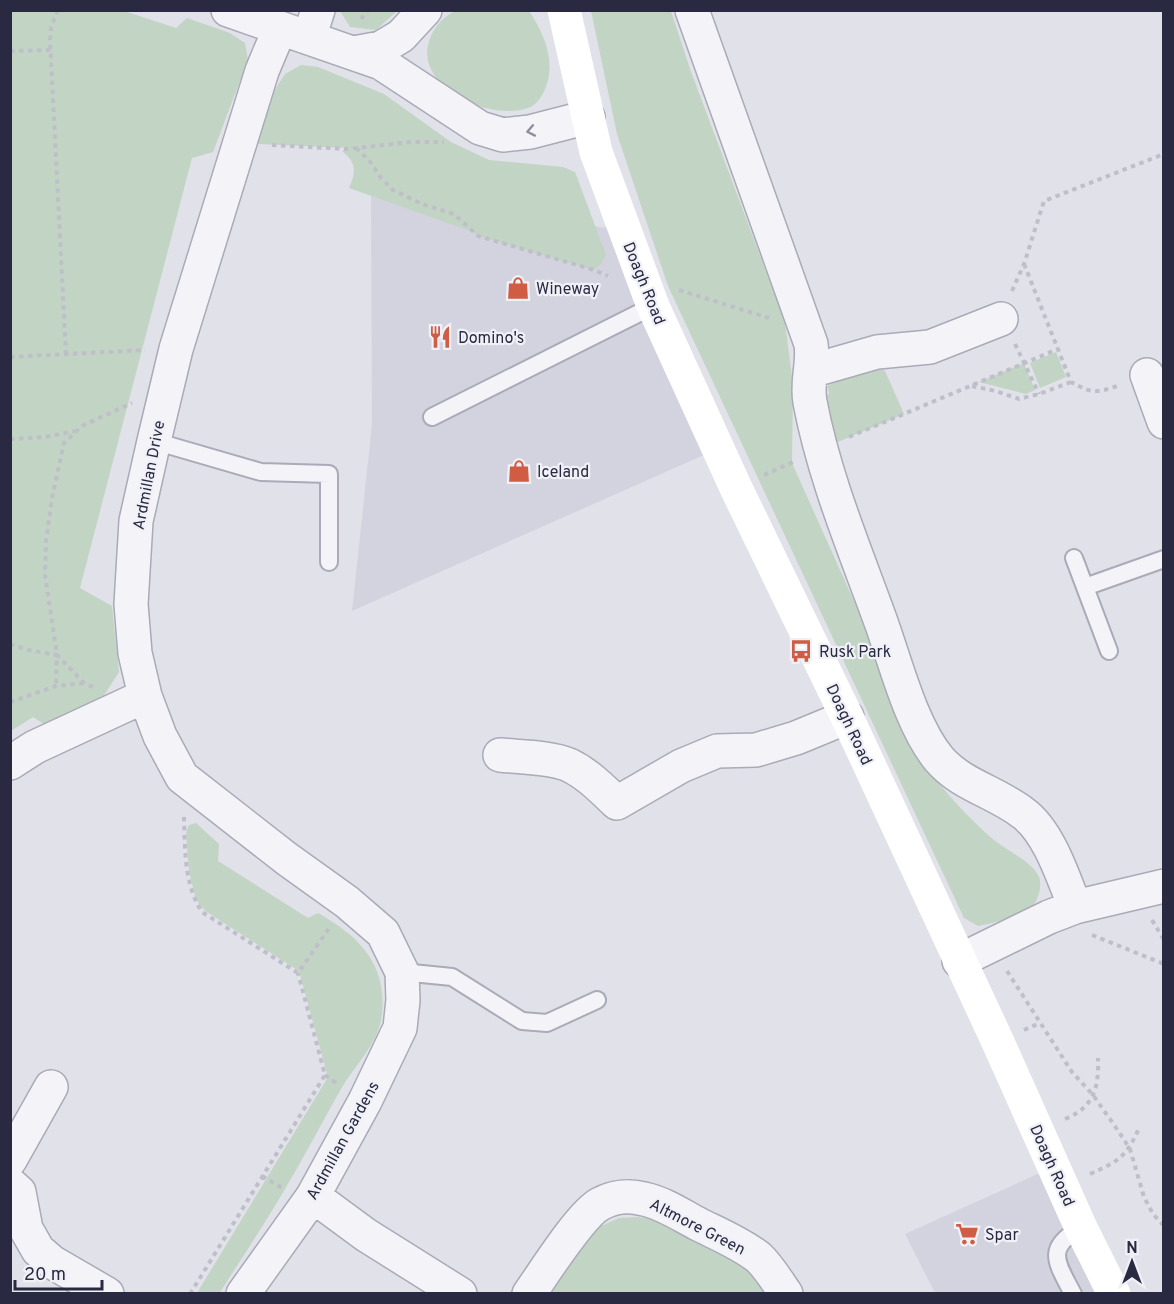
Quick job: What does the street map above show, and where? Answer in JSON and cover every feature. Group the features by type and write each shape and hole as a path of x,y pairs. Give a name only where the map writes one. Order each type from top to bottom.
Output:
{"main road":[{"name":"Doagh Road","path":"564,10 596,152 651,300 736,488 847,717 1113,1293"}],"street":[{"path":"228,10 302,26 354,53 381,63 480,128 503,135 530,132 588,117"},
{"path":"692,10 812,350 808,386 809,401 822,449 915,720 939,758 956,775 1023,813 1041,831 1062,912"},
{"path":"354,53 381,48 401,36 423,12"},
{"path":"421,89 411,58 413,38 423,12"},
{"name":"Ardmillan Drive","path":"302,26 262,71 238,144 166,388 136,521 131,604 137,700 182,777 287,859 347,902 383,933 402,972"},
{"path":"811,371 877,352 930,347 1001,319"},
{"path":"1147,375 1164,422"},
{"path":"23,755 137,700"},
{"path":"500,755 567,765 593,780 616,803 681,766 717,751 756,750 796,738 847,717"},
{"path":"959,961 1062,912 1164,886"},
{"name":"Ardmillan Gardens","path":"243,1293 314,1196 365,1101 400,1028 403,1000 402,972"},
{"path":"10,1160 51,1087"},
{"path":"10,1184 19,1192 26,1229 38,1250 52,1262 107,1293"},
{"path":"314,1196 366,1235 460,1293"},
{"name":"Altmore Green","path":"529,1293 585,1217 597,1206 625,1197 645,1199 667,1208 744,1247 759,1258 786,1293"}],"lane":[{"path":"432,417 651,300"},
{"path":"154,441 261,472 329,474 329,562"},
{"path":"1074,558 1109,651"},
{"path":"1085,587 1164,559"},
{"path":"402,972 452,977 522,1021 547,1023 597,1000"},
{"path":"1073,1293 1057,1263 1056,1254 1059,1244 1068,1234 1081,1228"}],"path":[{"path":"58,10 51,27 51,50 66,355"},
{"path":"10,51 51,50"},
{"path":"238,144 356,148 412,142 458,142 480,128"},
{"path":"356,148 369,160 381,178 393,190 422,204 454,214 478,236 594,270 651,300 668,286 805,328"},
{"path":"1039,394 1001,319 1024,264 1044,201 1164,154"},
{"path":"1024,264 1071,382 1099,393 1147,375"},
{"path":"10,357 176,349"},
{"path":"736,488 1058,349"},
{"path":"971,386 1019,399 1071,382"},
{"path":"56,686 57,655 45,575 46,541 52,498 64,444 82,426 166,388"},
{"path":"10,439 45,437 76,431"},
{"path":"10,644 57,655 84,683"},
{"path":"10,702 56,686 84,683 137,700"},
{"path":"182,777 187,871 194,900 202,912 298,973 325,1075 342,1086"},
{"path":"1062,912 1164,964"},
{"path":"298,973 334,922"},
{"path":"991,945 1072,1072 1093,1095 1130,1149 1144,1197 1153,1214 1164,1226"},
{"path":"1038,1131 1080,1113 1088,1105 1099,1075 1098,1058"},
{"path":"190,1293 325,1075"},
{"path":"1098,1171 1120,1160 1130,1149 1140,1126"},
{"path":"262,1176 280,1187"}],"shaded area":[{"path":"371,196 608,228 704,455 352,611 372,424"},
{"path":"1040,1173 1095,1293 935,1293 905,1234"}],"green space":[{"path":"11,11 124,11 176,28 187,18 230,33 245,43 248,60 213,152 192,158 80,588 112,606 119,672 96,708 48,727 33,717 11,731"},
{"path":"340,11 397,11 376,30 350,27"},
{"path":"456,11 529,11 543,36 550,65 546,87 535,104 512,111 493,110 457,96 442,84 431,70 427,54 435,28 444,18"},
{"path":"591,11 671,11 690,69 785,322 793,385 792,463 932,775 980,828 1028,864 1038,875 1040,884 1038,895 1031,909 1023,914 978,926 964,918 668,286 617,134"},
{"path":"301,65 318,67 384,94 451,142 489,160 563,167 575,172 606,255 601,264 594,270 478,236 473,232 349,188 354,168 342,151 350,148 258,144 274,91 285,74"},
{"path":"1056,352 1066,377 1040,388 1030,363"},
{"path":"1024,363 1035,390 1026,394 979,382"},
{"path":"879,368 885,371 904,414 833,444 825,399 829,393 827,386 866,369"},
{"path":"196,823 219,844 218,861 308,918 318,913 346,931 358,942 375,966 382,996 382,1014 376,1035 341,1089 300,1164 219,1294 197,1293 328,1077 299,971 200,906 189,871 186,833 189,825"},
{"path":"619,1218 656,1219 746,1265 772,1294 547,1294 592,1230"}],"place":[{"name":"Wineway","path":"518,288"},
{"name":"Domino's","path":"440,337"},
{"name":"Iceland","path":"519,471"},
{"name":"Rusk Park","path":"801,651"},
{"name":"Spar","path":"967,1234"}]}
